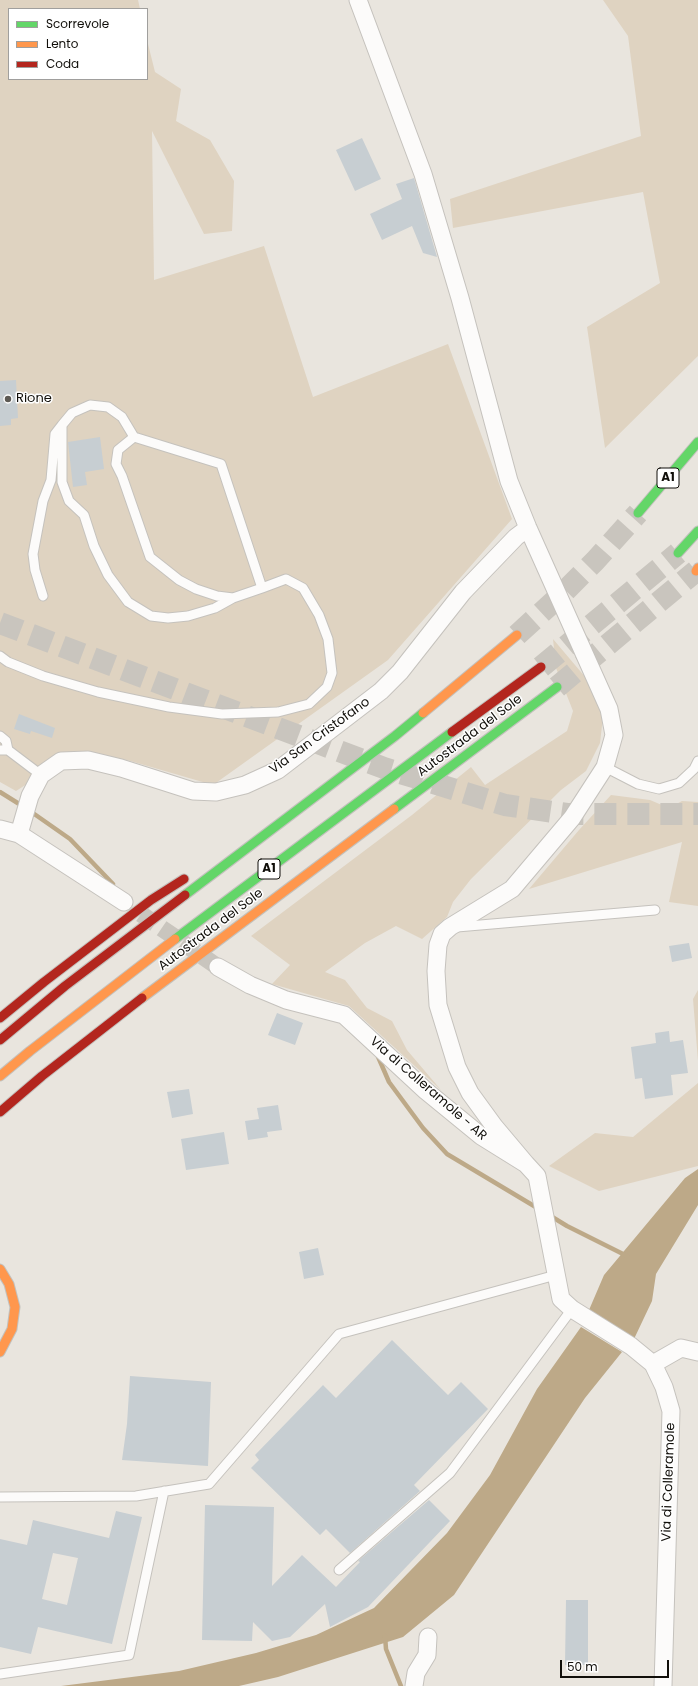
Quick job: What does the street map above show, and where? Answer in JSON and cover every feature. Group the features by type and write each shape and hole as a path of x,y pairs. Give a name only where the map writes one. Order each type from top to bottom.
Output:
{"highway":[{"name":"A1","path":"638,513 698,442"},
{"path":"678,553 698,531"},
{"name":"A1","path":"0,1040 72,982 401,731 517,635"},
{"name":"Autostrada del Sole","path":"0,1076 30,1051 206,916 430,748 541,667"},
{"name":"Autostrada del Sole","path":"0,1112 42,1076 140,999 557,688"},
{"path":"215,861 274,828"},
{"path":"0,1018 44,982 151,900 189,876"},
{"path":"0,1122 42,1076"},
{"path":"0,1268 11,1289 15,1307 12,1329 0,1352"}],"street":[{"path":"358,0 423,174 460,298 509,480 528,528 609,709 614,734 606,767 572,818 512,889 442,934 438,946 436,970 438,1005 448,1042 457,1067 470,1092 494,1126 526,1164"},
{"name":"Via San Cristofano","path":"19,834 30,796 41,775 61,762 88,760 122,768 193,791 216,792 245,785 278,770 381,691 400,672 463,592 516,537 528,528"},
{"path":"0,829 19,834 124,902"},
{"name":"Via di Colleramole - AR","path":"218,968 250,985 286,1000 344,1015 426,1091 480,1136 526,1164 537,1176 561,1298 578,1313"},
{"name":"Via di Colleramole","path":"578,1313 631,1346 653,1364 664,1387 671,1411 663,1686"},
{"path":"653,1364 681,1348 698,1352"},
{"path":"414,1686 413,1682 416,1673 427,1655 428,1637"}],"lane":[{"path":"43,596 35,570 33,554 43,501 51,480 55,434 72,413 90,405 108,407 122,417 134,437 221,464 262,588"},
{"path":"0,656 8,662 43,676 98,692 170,707 222,714 278,712 309,704 326,687 332,673 328,639 319,615 303,588 286,579 232,598 215,608 188,616 168,618 151,616 128,602 108,575 94,546 84,515 69,501 62,482 62,425"},
{"path":"134,437 118,450 116,464 122,476 150,557 179,580 196,589 217,596 232,598"},
{"path":"0,736 6,741 4,750 41,775"},
{"path":"606,767 638,784 659,789 679,783 694,769 698,761"},
{"path":"450,928 655,910"},
{"path":"0,1497 136,1496 209,1484 339,1334 556,1275"},
{"path":"339,1570 450,1473 578,1313"},
{"path":"0,1674 129,1655 164,1491"}],"shaded area":[{"path":"0,0 138,0 140,8 8,8 8,80 148,80 148,44 155,72 181,89 176,121 210,140 234,181 232,231 204,234 152,131 154,280 264,246 313,397 448,344 512,519 388,660 213,785 127,760 61,752 41,775 16,791 0,782"},
{"path":"603,0 698,0 698,356 605,448 587,327 660,283 643,192 453,228 450,199 641,136 628,36"},
{"path":"553,639 586,678 603,717 600,743 586,771 561,790 471,879 453,902 447,917 422,939 396,926 365,943 325,972 345,980 367,1008 392,1021 407,1050 441,1090 349,1006 272,984 290,965 251,936 412,815 471,767 485,785 567,731 573,711 556,668"},
{"path":"611,795 650,800 669,808 682,801 698,802 698,906 669,902 682,842 529,889"},
{"path":"698,990 698,1061 693,999"},
{"path":"698,1083 698,1166 599,1191 549,1166 595,1133 633,1137"},
{"path":"698,1169 698,1205 656,1274 652,1301 634,1339 589,1310 604,1275 685,1178"},
{"path":"581,1327 622,1352 585,1398 454,1595 403,1637 278,1677 239,1686 61,1686 179,1671 256,1653 316,1635 374,1608 447,1533 490,1475 537,1389"}],"building":[{"path":"362,138 381,179 355,191 336,150"},
{"path":"414,178 437,257 423,253 412,226 382,240 370,214 402,199 396,184"},
{"name":"Rione","path":"16,380 18,418 11,419 11,425 0,426 0,381"},
{"path":"100,437 104,469 85,472 87,485 73,487 68,442"},
{"path":"19,714 55,728 52,738 31,731 30,734 14,729"},
{"path":"689,943 692,958 672,962 669,946"},
{"path":"277,1013 303,1023 295,1045 268,1035"},
{"path":"669,1031 670,1042 683,1040 688,1073 671,1075 673,1095 645,1099 642,1078 635,1079 631,1047 656,1043 655,1033"},
{"path":"189,1089 193,1114 172,1118 167,1092"},
{"path":"278,1105 282,1130 267,1132 268,1137 248,1140 245,1121 259,1119 257,1108"},
{"path":"224,1132 229,1164 186,1170 181,1139"},
{"path":"318,1248 324,1275 304,1279 299,1252"},
{"path":"392,1340 448,1395 461,1382 488,1409 414,1485 420,1491 350,1553 326,1529 320,1535 251,1468 259,1460 255,1455 323,1385 336,1398"},
{"path":"130,1376 211,1382 208,1466 122,1460 127,1424"},
{"path":"429,1500 450,1521 368,1607 330,1627 325,1604 290,1637 272,1641 253,1622 252,1641 202,1640 205,1505 274,1507 272,1586 302,1555 336,1587 360,1562 358,1561"},
{"path":"116,1511 142,1517 112,1644 38,1627 31,1654 0,1647 0,1539 27,1545 33,1520 109,1538","holes":["53,1553 78,1558 67,1605 42,1599"]},
{"path":"566,1600 588,1600 588,1665 565,1665"}],"waterway":[{"path":"0,792 24,807"},
{"path":"30,811 70,839 113,884"},
{"path":"376,1052 389,1082 423,1128 447,1154 539,1209"},
{"path":"549,1215 567,1226 627,1256"},
{"path":"385,1636 386,1649 401,1686"}],"tunnel":[{"path":"517,635 595,561 638,513"},
{"path":"541,667 678,553"},
{"path":"557,687 696,571"},
{"path":"0,623 384,768 505,805 567,814 698,814"},
{"path":"141,914 218,967"}],"traffic: fast":[{"path":"638,513 698,442"},
{"path":"678,553 698,531"},
{"path":"394,809 557,687"},
{"path":"185,895 395,736 423,713"},
{"path":"175,939 452,732"}],"traffic: slow":[{"path":"423,713 517,635"},
{"path":"142,998 394,809"},
{"path":"0,1076 175,939"},
{"path":"0,1269 9,1284 15,1307 12,1329 0,1352"}],"traffic: jam":[{"path":"452,732 541,667"},
{"path":"0,1018 44,982 151,900 184,879"},
{"path":"0,1040 65,986 185,895"},
{"path":"0,1112 42,1076 142,998"}],"place":[{"name":"Rione","path":"8,399"}]}
